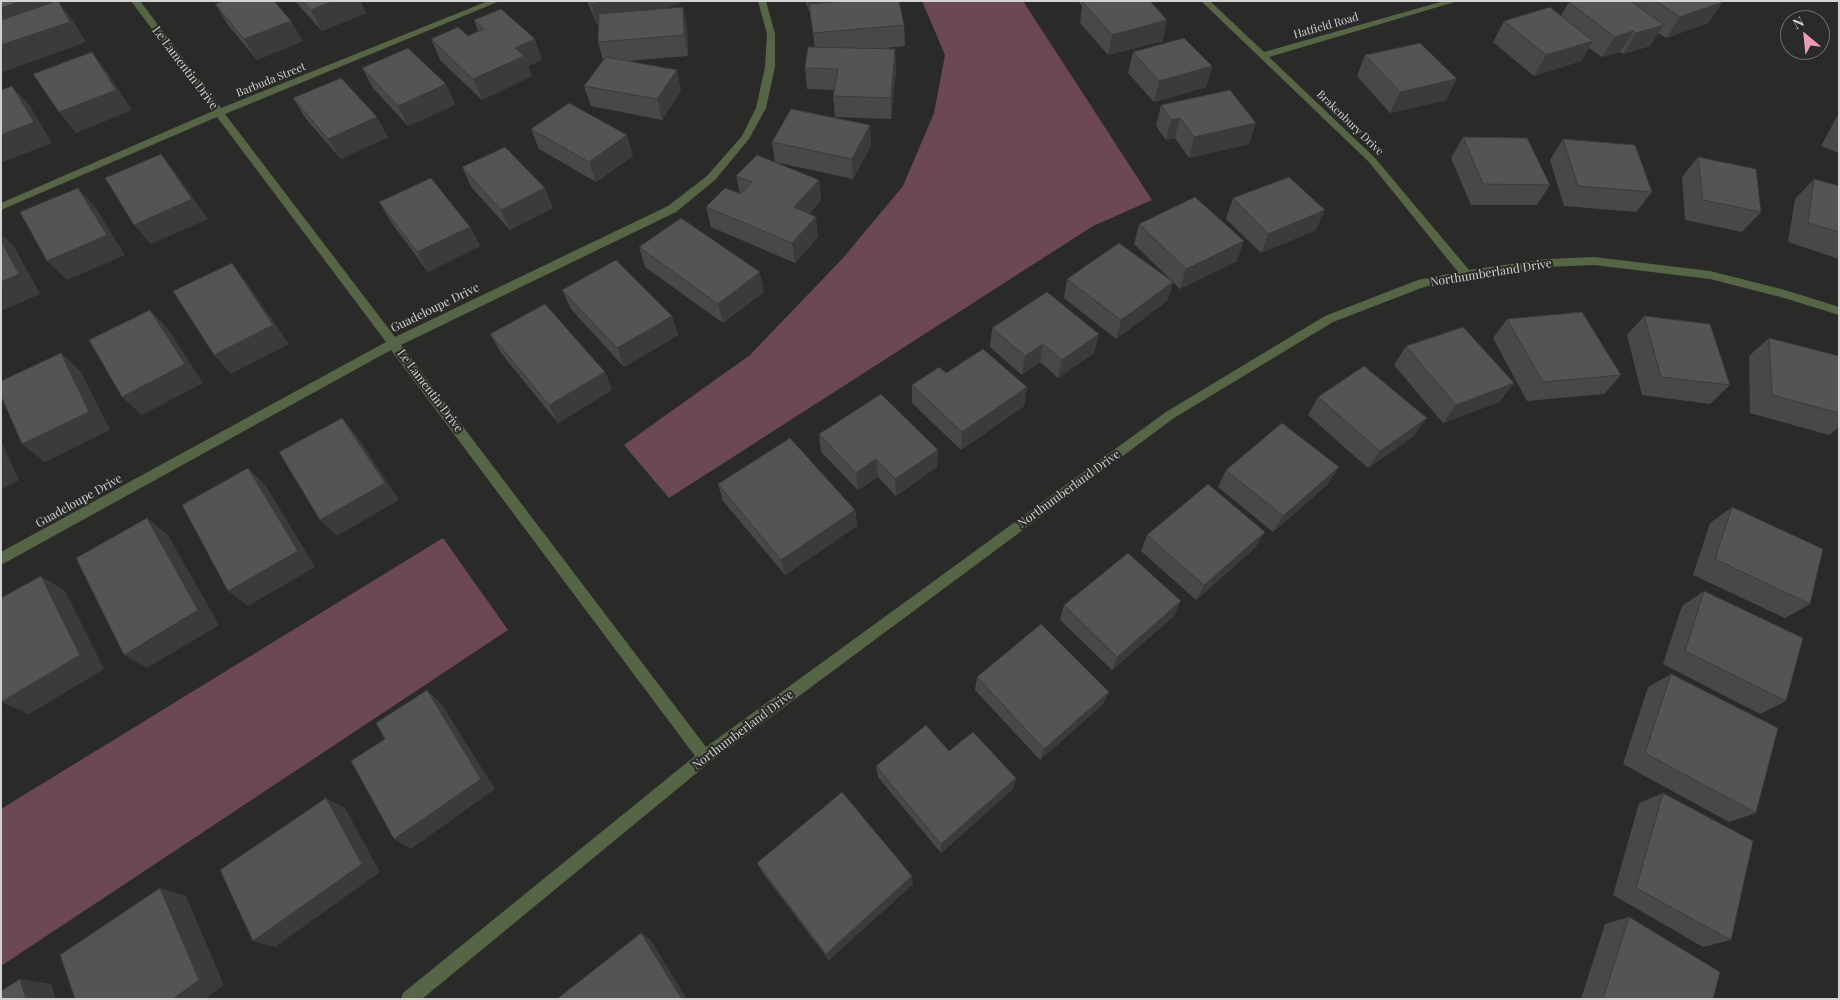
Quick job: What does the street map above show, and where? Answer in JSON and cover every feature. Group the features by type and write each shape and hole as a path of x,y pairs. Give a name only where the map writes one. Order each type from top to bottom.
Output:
{"street":[{"name":"Le Lamentin Drive","path":"135,1 705,757"},
{"name":"Barbuda Street","path":"1,207 218,113 496,1"},
{"name":"Guadeloupe Drive","path":"1,559 394,343 672,208 711,178 746,137 761,108 770,67 771,34 762,1"},
{"name":"Brakenbury Drive","path":"1205,1 1372,160 1466,274"},
{"name":"Hatfield Road","path":"1262,56 1454,1"},
{"name":"Northumberland Drive","path":"408,999 705,757 1170,415 1328,318 1422,283 1466,274 1547,263 1594,262 1629,264 1710,275 1785,294 1839,311"}],"shaded area":[{"path":"922,1 1023,1 1152,200 1093,226 669,498 624,445 750,355 843,258 903,186 934,113 945,55"},
{"path":"443,538 508,630 1,966 1,809"}],"building":[{"path":"1,1 21,1 1,8"},
{"path":"58,1 70,22 1,45 1,20"},
{"path":"224,1 274,1 291,21 244,39 215,4"},
{"path":"302,1 333,1 311,10"},
{"path":"590,1 601,1 591,4"},
{"path":"845,1 899,1 904,25 813,33 809,4"},
{"path":"1150,1 1167,20 1112,35 1083,2"},
{"path":"1631,1 1664,25 1636,33 1633,31 1615,37 1569,2"},
{"path":"1656,1 1721,1 1723,2 1680,17"},
{"path":"683,7 684,35 598,42 599,14"},
{"path":"1550,7 1593,41 1546,55 1504,21"},
{"path":"501,9 535,39 515,48 524,56 473,79 431,39 458,27 468,36 484,29 474,20"},
{"path":"1184,38 1212,66 1159,81 1133,52"},
{"path":"1420,43 1457,79 1400,92 1365,55"},
{"path":"808,47 895,49 891,98 833,96 838,69 805,68"},
{"path":"408,48 446,84 398,106 362,68"},
{"path":"92,52 116,90 59,112 33,74"},
{"path":"606,57 677,70 657,99 584,86"},
{"path":"341,78 377,117 328,139 293,98"},
{"path":"12,86 34,122 1,135 1,90"},
{"path":"1230,90 1256,123 1194,137 1180,118 1171,120 1161,105"},
{"path":"569,103 627,135 589,162 531,129"},
{"path":"791,109 870,125 852,159 772,142"},
{"path":"1463,137 1527,138 1550,185 1483,184"},
{"path":"1563,139 1635,145 1652,192 1578,186"},
{"path":"505,147 545,188 501,210 462,167"},
{"path":"161,154 192,199 134,225 105,178"},
{"path":"757,155 819,180 794,207 816,217 792,243 706,207 725,188 741,194 752,182 736,176"},
{"path":"1698,157 1756,169 1761,212 1703,200"},
{"path":"1289,177 1325,210 1268,234 1233,198"},
{"path":"431,178 470,227 417,252 379,202"},
{"path":"1814,179 1839,186 1839,232 1808,223"},
{"path":"78,188 107,235 47,261 20,212"},
{"path":"1195,197 1244,241 1186,269 1139,224"},
{"path":"681,218 760,272 718,304 639,247"},
{"path":"1,241 19,274 1,282"},
{"path":"1119,243 1173,282 1121,320 1067,279"},
{"path":"616,260 672,316 617,348 562,290"},
{"path":"232,263 273,325 214,355 173,291"},
{"path":"1047,292 1099,334 1062,360 1043,344 1025,356 992,328"},
{"path":"545,304 605,372 549,405 490,334"},
{"path":"150,310 185,364 122,397 89,340"},
{"path":"1582,312 1621,375 1543,382 1507,319"},
{"path":"1644,316 1710,324 1730,385 1661,377"},
{"path":"1463,327 1514,383 1456,405 1406,346"},
{"path":"1769,338 1839,356 1839,413 1772,395"},
{"path":"983,349 1027,387 962,432 912,385 939,367 946,373"},
{"path":"61,353 89,412 22,444 1,396 1,381"},
{"path":"1364,366 1427,418 1380,451 1318,397"},
{"path":"881,394 938,450 895,479 876,459 856,473 819,434"},
{"path":"342,418 385,483 320,520 279,452"},
{"path":"1282,423 1339,467 1283,516 1226,470"},
{"path":"790,438 855,510 781,560 718,484"},
{"path":"248,468 298,551 228,591 182,505"},
{"path":"1208,484 1265,532 1204,585 1147,535"},
{"path":"1732,507 1823,549 1810,604 1715,559"},
{"path":"147,518 198,610 124,655 76,558"},
{"path":"1128,553 1181,601 1117,657 1064,605"},
{"path":"41,576 80,655 1,702 1,598"},
{"path":"1704,591 1803,638 1786,701 1685,651"},
{"path":"1041,624 1109,692 1044,749 977,677"},
{"path":"1671,674 1778,728 1756,813 1645,753"},
{"path":"427,690 481,779 394,839 351,761 385,739 376,723"},
{"path":"926,725 949,751 973,732 1016,778 941,844 876,766"},
{"path":"842,792 912,876 826,954 757,863"},
{"path":"1663,793 1753,841 1731,940 1636,888"},
{"path":"326,798 362,864 253,941 220,870"},
{"path":"160,888 199,980 173,999 75,999 60,955"},
{"path":"1629,917 1720,972 1713,999 1603,999"},
{"path":"641,933 682,999 557,999"},
{"path":"20,979 26,999 1,999 1,991"}]}
